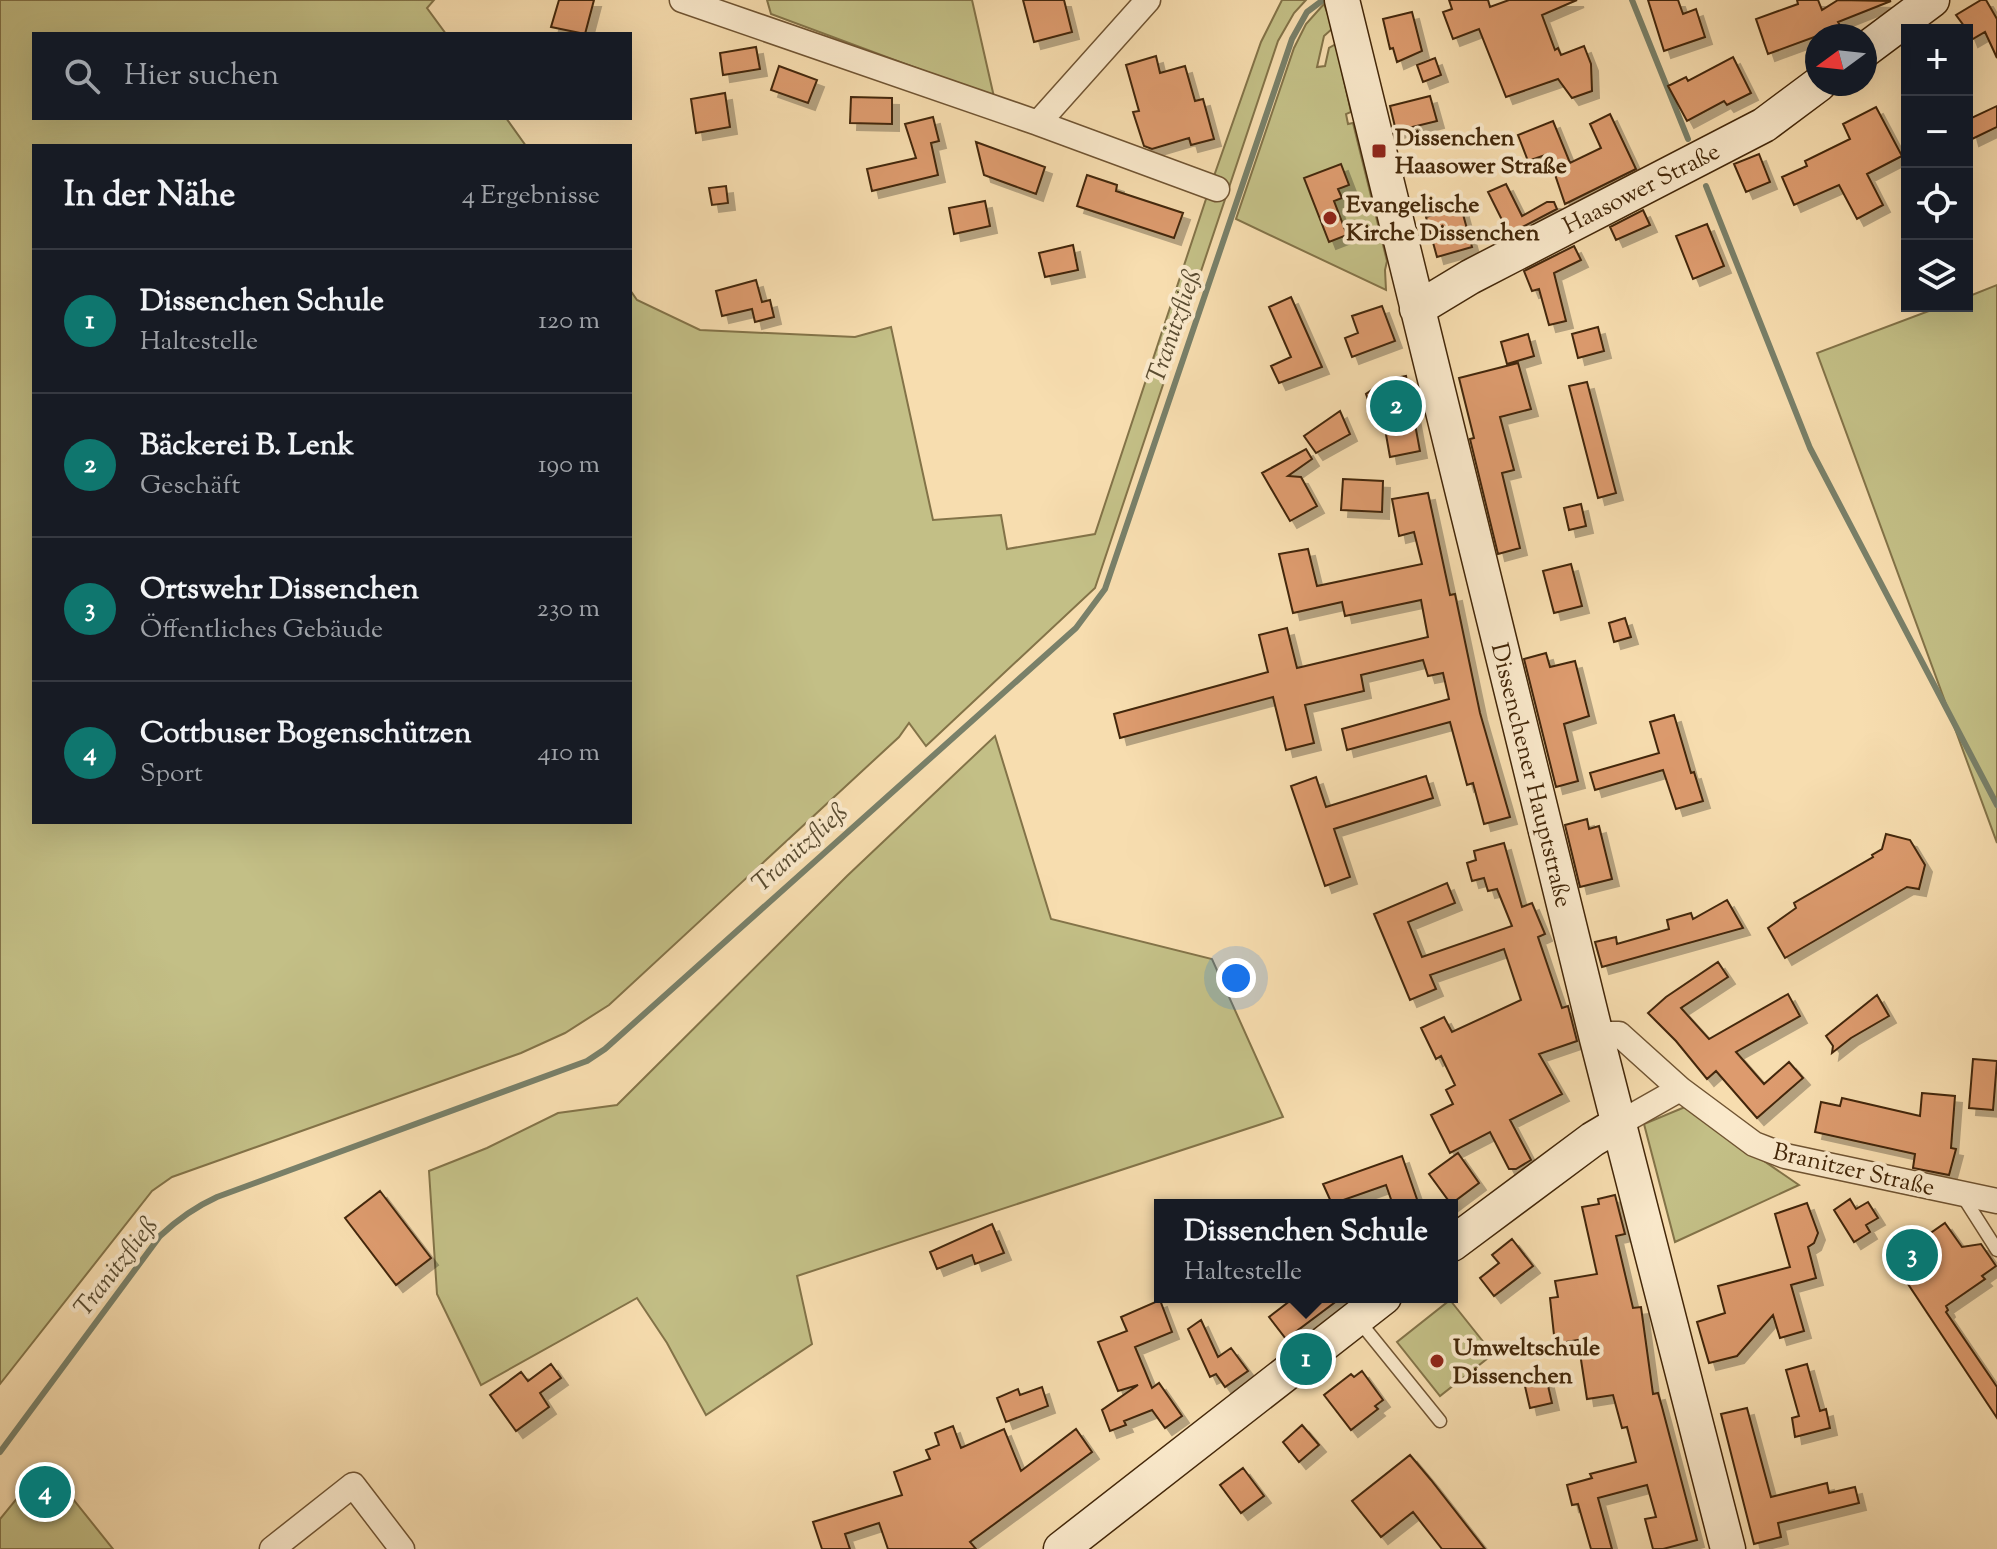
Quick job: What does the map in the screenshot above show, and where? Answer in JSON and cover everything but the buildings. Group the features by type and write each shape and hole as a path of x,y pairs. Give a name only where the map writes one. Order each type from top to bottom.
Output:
{"main road":[{"path":"1877,41 1932,0"},
{"name":"Dissenchener Hauptstraße","path":"1343,4 1597,1039 1728,1549"},
{"name":"Haasower Straße","path":"1417,309 1470,277 1764,125 1805,94"},
{"path":"1458,1240 1593,1139 1620,1123"},
{"path":"1061,1549 1376,1303"}],"street":[{"path":"682,0 1038,123 1217,189"},
{"path":"1038,123 1148,0"},
{"name":"Branitzer Straße","path":"1597,1039 1619,1034 1680,1089 1754,1144 1785,1156 1997,1201"},
{"path":"1620,1123 1680,1089"},
{"path":"272,1549 353,1485 402,1549"}],"lane":[{"path":"1961,1193 1997,1250"},
{"path":"1357,1318 1440,1421"}],"shaded area":[{"path":"0,0 434,0 427,8 445,32 32,32 32,120 507,120 525,144 32,144 32,824 632,824 632,293 637,300 700,330 855,337 891,327 933,520 1001,515 1007,549 1095,534 1261,42 1282,0 1306,0 1294,13 1278,41 1095,588 926,746 909,723 899,737 609,1005 565,1033 521,1053 172,1177 152,1191 0,1384"},
{"path":"767,0 972,0 994,97 771,14"},
{"path":"1324,4 1333,28 1324,36 1317,67 1325,66 1329,48 1336,44 1351,112 1346,114 1348,124 1353,123 1387,261 1386,290 1236,219 1294,48 1306,24"},
{"path":"1997,285 1997,843 1817,353 1926,312 1973,312 1973,295"},
{"path":"995,736 1051,919 1212,959 1283,1117 797,1276 812,1344 706,1415 667,1343 637,1298 481,1385 437,1294 429,1171 487,1148 558,1113 617,1105 847,876"},
{"path":"1685,1107 1799,1185 1675,1242 1644,1124"},
{"path":"1446,1303 1452,1303 1493,1354 1440,1396 1397,1342"},
{"path":"45,1464 113,1549 0,1549 0,1519"}],"waterway":[{"name":"Tranitzfließ","path":"0,1452 160,1236 180,1219 217,1197 587,1061 605,1049 1076,628 1105,589 1292,39 1307,12 1323,0"},
{"path":"1632,0 1688,139"},
{"path":"1706,186 1810,448 1997,805"}],"place":[{"name":"Dissenchen Haasower Straße","path":"1379,151"},
{"name":"Evangelische Kirche Dissenchen","path":"1330,218"},
{"name":"Bäckerei B. Lenk","path":"1396,406"},
{"name":"Ortswehr Dissenchen","path":"1912,1255"},
{"name":"Dissenchen Schule","path":"1306,1359"},
{"name":"Umweltschule Dissenchen","path":"1437,1361"},
{"name":"Cottbuser Bogenschützen","path":"45,1492"}]}
